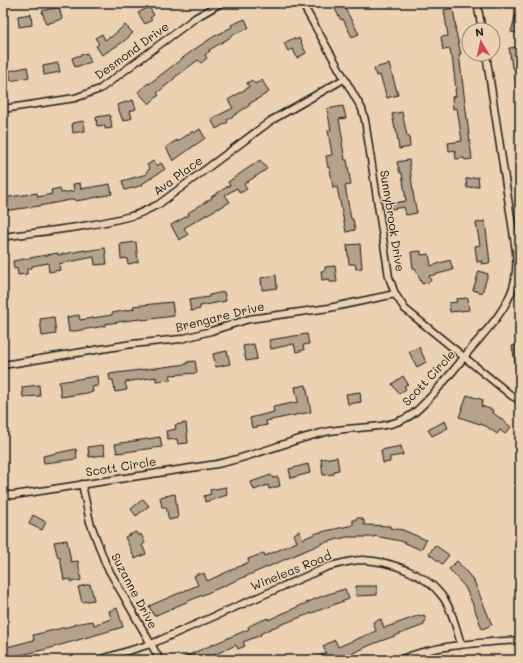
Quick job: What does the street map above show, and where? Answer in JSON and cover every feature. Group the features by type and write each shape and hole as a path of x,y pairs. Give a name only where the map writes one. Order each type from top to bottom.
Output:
{"street":[{"name":"Desmond Drive","path":"3,109 75,98 100,89 195,18 221,3"},
{"name":"Sunnybrook Drive","path":"302,3 362,109 366,120 389,277 395,294 405,309 512,396 520,400"},
{"path":"477,3 481,22"},
{"name":"Scott Circle","path":"3,495 14,495 217,464 244,458 319,433 333,430 372,427 397,422 415,413 447,378 498,316 506,304 514,283 517,265 487,62"},
{"name":"Ava Place","path":"3,237 93,224 132,216 159,204 272,120 344,79"},
{"name":"Brengare Drive","path":"3,365 132,344 181,339 211,332 249,319 329,308 395,294"},
{"name":"Suzanne Drive","path":"82,484 90,522 106,565 160,660"},
{"name":"Wineleas Road","path":"98,660 151,644 327,567 340,563 363,560 388,564 411,571 432,585 442,596 448,607 461,644"},
{"path":"399,660 419,653 461,644 520,640"}],"building":[{"path":"343,5 359,34 352,37 343,19 341,20 335,9"},
{"path":"518,6 520,7 520,34 511,32"},
{"path":"59,7 62,19 46,24 42,11"},
{"path":"149,7 154,15 150,18 152,20 145,24 138,13"},
{"path":"453,8 455,28 461,54 459,54 472,159 456,159 455,150 449,151 448,143 462,141 457,108 453,109 452,97 456,96 456,89 452,56 450,49 443,50 441,37 448,36 444,10"},
{"path":"31,14 32,25 19,27 18,16"},
{"path":"245,19 249,28 230,36 231,37 209,50 210,51 205,55 207,58 201,63 198,60 174,78 157,93 159,95 149,104 138,92 192,51 213,37 232,27 231,25"},
{"path":"125,25 133,33 123,42 102,55 96,46 99,44 95,38 102,34 105,40 110,38"},
{"path":"294,38 295,40 299,38 306,53 297,58 293,49 288,51 284,43"},
{"path":"518,47 520,58 520,84 516,85 514,67 512,67 509,48"},
{"path":"87,53 91,62 75,67 72,58"},
{"path":"58,63 60,72 44,75 43,66"},
{"path":"389,64 398,95 387,98 380,75 376,76 374,68"},
{"path":"27,67 29,77 11,81 9,71"},
{"path":"252,80 255,84 262,80 269,92 249,104 250,105 227,120 228,122 216,129 211,119 233,108 228,100 249,87 247,83"},
{"path":"133,100 136,109 130,111 132,118 123,121 117,105"},
{"path":"343,106 346,118 339,119 345,160 347,160 351,185 345,186 351,219 353,219 355,230 346,232 337,187 333,188 330,168 328,168 326,156 332,155 328,130 331,130 327,109"},
{"path":"402,112 407,136 409,136 410,147 399,149 392,114"},
{"path":"110,115 112,128 105,129 105,125 97,126 96,117"},
{"path":"84,121 85,131 73,133 72,123"},
{"path":"200,129 205,138 173,161 166,147 177,140 177,142 193,131 194,133"},
{"path":"260,160 267,169 244,184 247,189 240,193 237,188 225,195 230,202 184,228 188,235 179,240 171,225 189,215 188,213 230,185 228,182"},
{"path":"409,160 417,213 406,215 404,207 391,209 390,204 406,201 402,173 400,173 397,162"},
{"path":"153,161 157,166 161,163 165,169 142,184 143,185 125,190 122,181 147,174 146,172 150,169 147,165"},
{"path":"478,177 479,186 467,188 466,179"},
{"path":"80,183 81,189 110,184 112,194 88,199 75,201 75,199 3,211 3,198 37,193 38,197 52,194 51,190 60,188 61,193 74,191 73,184"},
{"path":"485,221 490,263 481,264 482,261 477,262 475,246 480,245 476,223"},
{"path":"136,242 138,262 128,264 127,258 121,259 120,244"},
{"path":"360,244 362,268 356,269 355,264 349,264 347,245"},
{"path":"105,248 107,264 95,265 94,257 59,264 60,270 49,272 48,263 32,266 32,268 27,269 27,274 18,275 17,268 14,269 13,261 58,253 58,255"},
{"path":"421,251 421,255 429,254 431,266 450,260 453,270 429,276 431,281 422,284 415,268 413,268 411,252"},
{"path":"335,266 337,282 330,282 329,279 322,280 321,271 325,270 325,267"},
{"path":"479,271 488,274 482,293 473,290"},
{"path":"276,275 277,288 262,290 261,278"},
{"path":"224,292 226,301 200,306 200,309 191,311 189,300 209,297 209,295"},
{"path":"468,298 469,310 450,312 449,303 457,302 456,299"},
{"path":"172,302 174,316 131,320 69,332 67,317 79,315 80,320 112,315 112,313 134,309 133,306"},
{"path":"54,317 56,334 42,336 40,319"},
{"path":"307,334 309,344 303,345 304,350 296,352 294,344 271,349 269,340"},
{"path":"254,344 257,359 246,361 243,346"},
{"path":"520,345 520,371 517,372 512,346"},
{"path":"419,347 426,362 417,367 409,352"},
{"path":"227,351 230,364 216,367 213,354"},
{"path":"195,361 197,373 170,375 171,380 156,381 156,377 125,382 127,390 115,392 113,380 110,380 109,374 187,364 187,362"},
{"path":"97,376 98,386 92,387 93,392 61,397 59,382"},
{"path":"403,376 408,384 404,386 406,389 399,394 392,384"},
{"path":"39,385 40,396 23,397 22,387"},
{"path":"306,385 311,412 266,421 267,425 252,428 250,418 274,412 273,407 298,402 295,387"},
{"path":"360,392 361,402 348,404 346,394"},
{"path":"467,395 483,400 481,406 493,410 492,412 511,427 505,434 500,430 497,434 486,426 459,417"},
{"path":"445,421 448,428 432,436 428,430"},
{"path":"186,423 188,443 178,444 177,439 168,440 166,431 176,429 175,425"},
{"path":"160,437 162,447 117,453 115,444"},
{"path":"103,445 105,455 89,457 88,447"},
{"path":"401,446 403,455 390,457 390,462 383,463 381,450"},
{"path":"76,449 77,459 44,463 43,456"},
{"path":"337,457 339,470 334,471 334,474 323,475 321,459"},
{"path":"308,464 310,473 291,478 289,469"},
{"path":"271,475 273,478 278,477 280,486 269,489 268,485 254,490 251,482"},
{"path":"226,487 227,495 205,502 204,496 211,494 210,490"},
{"path":"175,494 178,518 169,520 166,507 162,507 160,497"},
{"path":"143,499 149,506 136,516 131,509"},
{"path":"33,515 46,522 42,530 29,524"},
{"path":"356,518 362,518 362,520 364,520 364,525 390,526 390,528 403,530 426,540 421,550 401,541 374,536 347,537 323,543 154,616 149,606 198,585 194,576 200,573 201,575 204,573 207,581 249,562 248,559 264,553 265,556 297,542 294,534 299,531 303,539 317,533 353,525 353,520 356,520"},
{"path":"136,532 138,536 141,534 145,543 142,545 146,554 135,559 125,537"},
{"path":"67,540 71,562 78,561 81,580 71,582 71,579 64,580 60,557 58,558 54,542"},
{"path":"435,545 449,555 442,564 429,554"},
{"path":"457,561 474,581 492,625 482,629 465,587 449,569"},
{"path":"90,584 94,600 82,602 78,587"},
{"path":"356,586 377,586 377,595 356,596"},
{"path":"345,589 349,599 272,628 260,634 261,635 243,642 245,646 238,649 236,645 203,660 177,660 249,629 248,627 253,624 268,618 268,620 322,596"},
{"path":"117,608 123,627 47,649 3,659 3,648 34,640 33,635 75,625 74,624 93,621 94,625 111,619 109,611"},
{"path":"420,615 424,615 426,621 423,623 424,625 373,644 337,660 310,660 326,653 323,646 335,640 338,647 376,631 373,622 381,619 384,628"}]}
